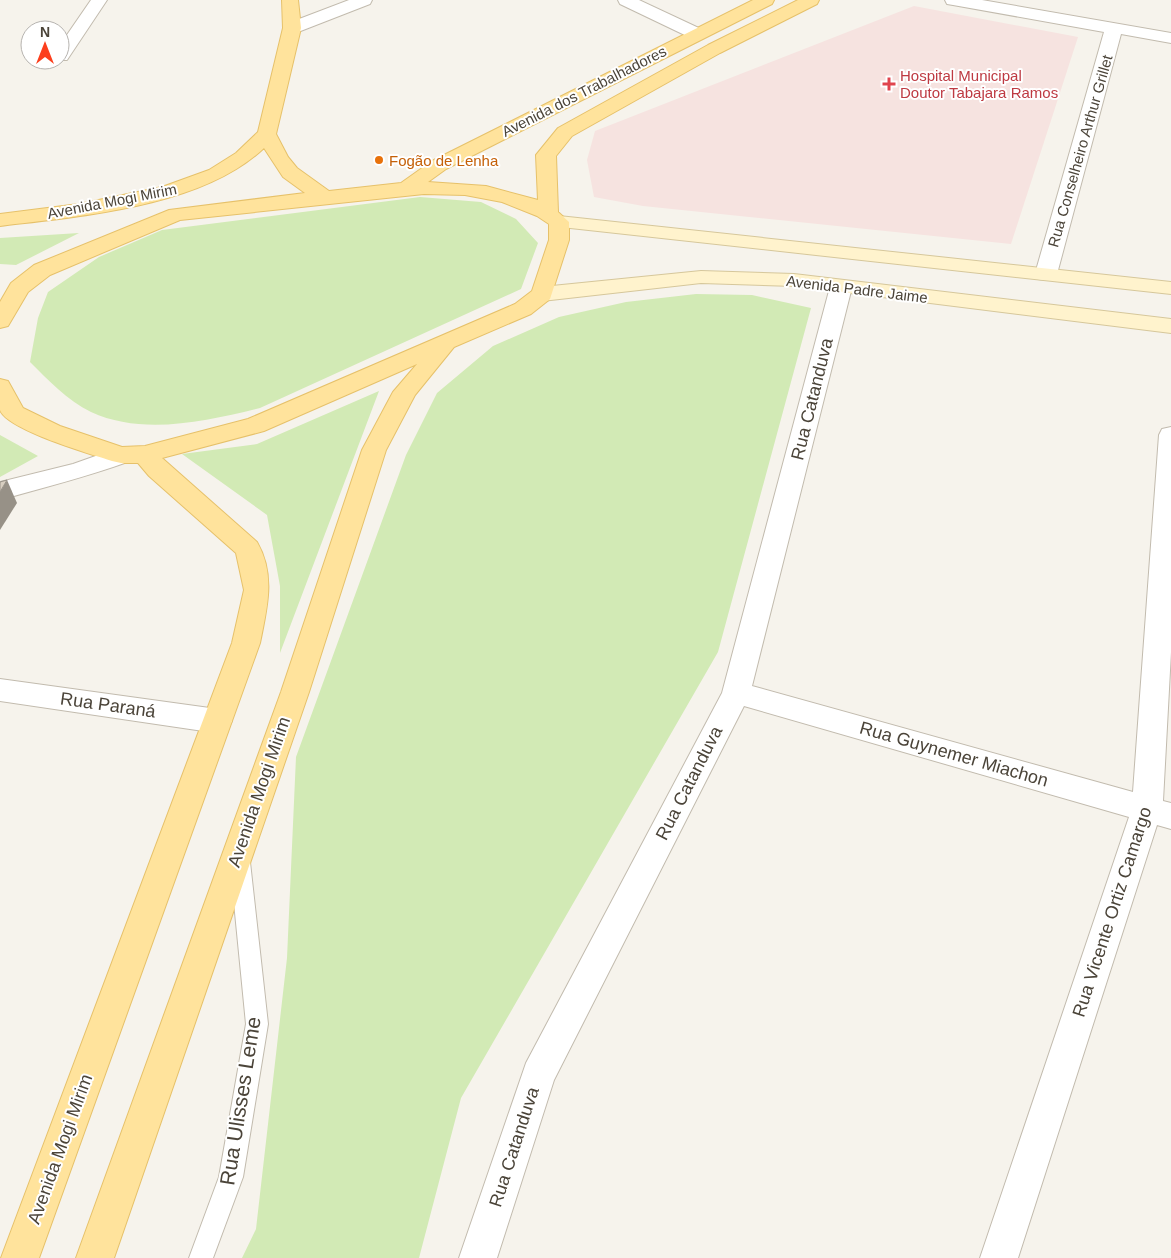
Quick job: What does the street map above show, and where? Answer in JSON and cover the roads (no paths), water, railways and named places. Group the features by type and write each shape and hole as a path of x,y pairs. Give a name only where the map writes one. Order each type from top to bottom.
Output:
{"main road":[{"path":"290,0 292,28 267,134 288,173 326,198"},
{"name":"Avenida dos Trabalhadores","path":"406,188 439,165 766,0"},
{"name":"Avenida dos Trabalhadores","path":"542,294 559,240 553,217 546,155 566,132 714,49 811,0"},
{"name":"Avenida Mogi Mirim","path":"0,220 79,210 167,192 194,184 236,162 267,134"},
{"path":"0,224 176,214 406,188 440,187 471,189 510,199 553,217"},
{"path":"0,321 9,284 176,214"},
{"name":"Avenida Padre Jaime","path":"553,217 1171,288"},
{"name":"Avenida Padre Jaime","path":"542,294 701,277 794,280 1171,326"},
{"path":"0,386 14,413 51,432 133,455 256,425 522,309 542,294"},
{"name":"Avenida Mogi Mirim","path":"95,1258 333,580 374,450 405,392 449,341"},
{"name":"Avenida Mogi Mirim","path":"20,1258 246,642 257,590 248,549 158,470 133,455"}],"street":[{"path":"70,43 99,0"},
{"path":"292,28 364,0"},
{"path":"626,0 697,34"},
{"path":"953,0 1171,38"},
{"name":"Rua Conselheiro Arthur Grillet","path":"1046,274 1114,28"},
{"name":"Rua Catanduva","path":"478,1258 538,1075 736,693 841,287"},
{"name":"Rua Vicente Ortiz Camargo","path":"999,1258 1159,812 1171,435"},
{"path":"0,491 22,483 78,472 133,455"},
{"name":"Rua Paraná","path":"0,690 216,721"},
{"name":"Rua Guynemer Miachon","path":"736,693 1159,812"}],"lane":[{"name":"Rua Ulisses Leme","path":"201,1258 231,1176 257,1024 239,849"}],"place":[{"name":"Hospital Municipal Doutor Tabajara Ramos","path":"889,84"},
{"name":"Fogão de Lenha","path":"379,160"}]}
